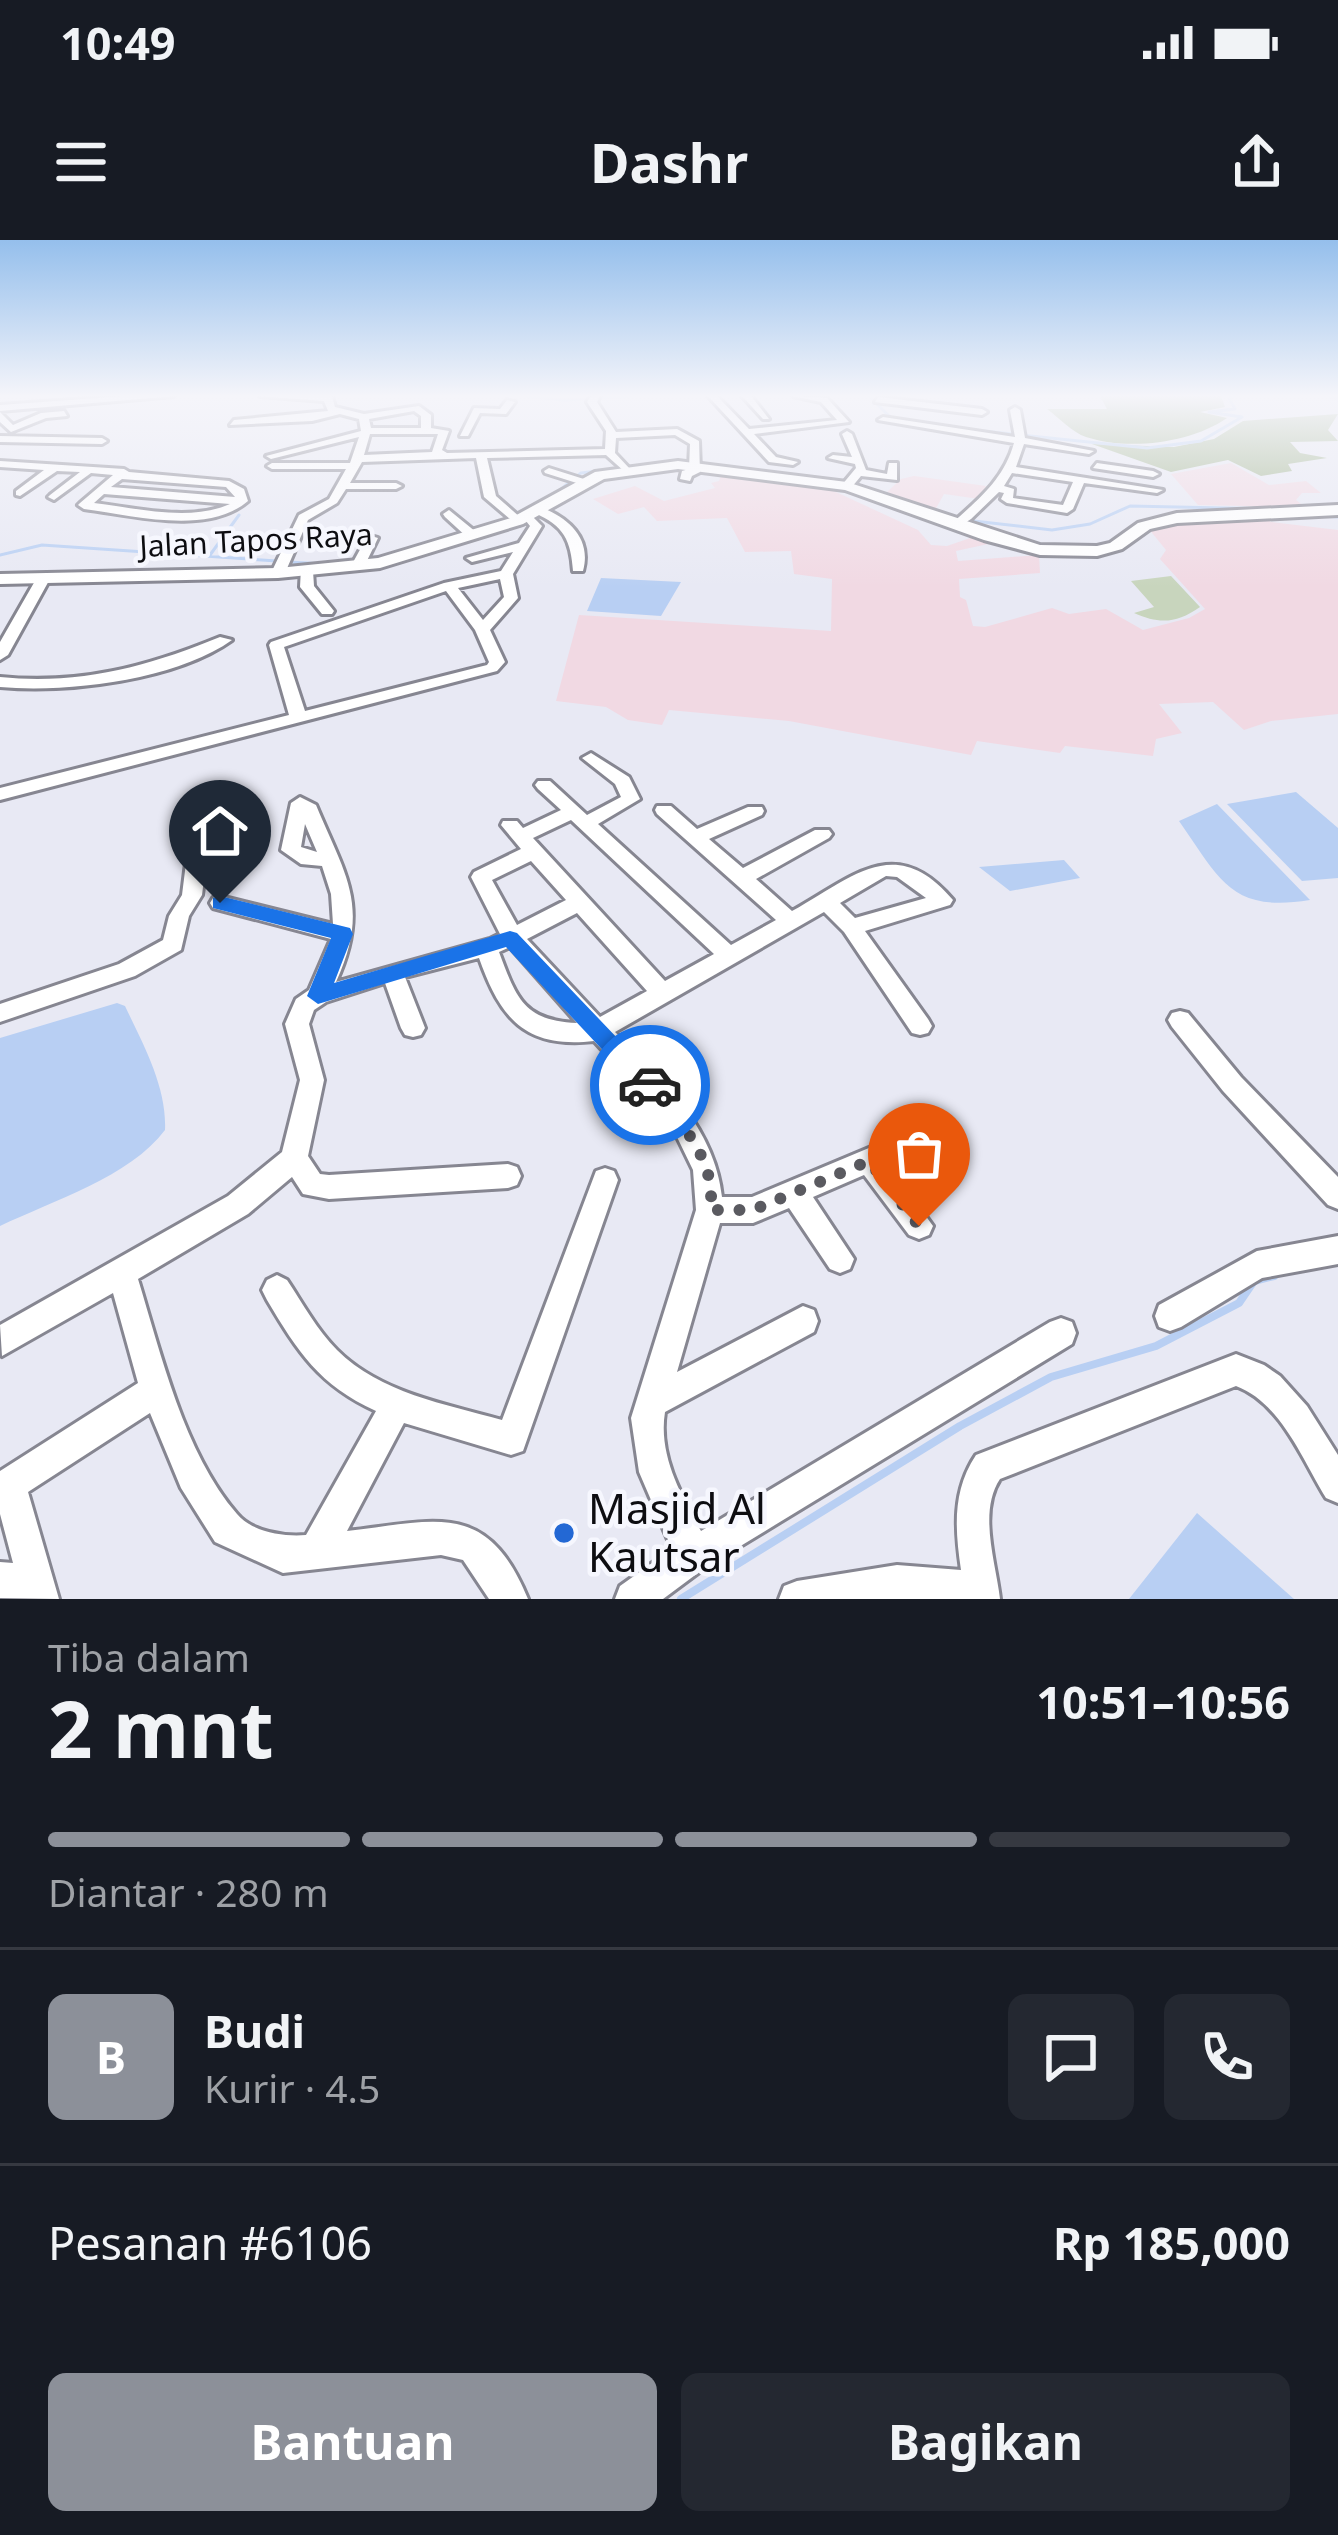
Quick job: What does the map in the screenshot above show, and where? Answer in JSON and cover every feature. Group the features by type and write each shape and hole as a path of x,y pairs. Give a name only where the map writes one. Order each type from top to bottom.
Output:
{"main road":[{"name":"Jalan Tapos Raya","path":"0,579 281,566 306,571 360,564 528,516 575,480 623,467 853,477 1028,548 1097,551 1116,546 1159,521 1335,513"}],"street":[{"path":"0,481 32,459"},
{"path":"276,459 272,461 388,459"},
{"path":"483,459 490,496 499,509 568,529 580,550 578,568"},
{"path":"618,459 623,467"},
{"path":"690,467 692,459"},
{"path":"762,459 768,470 793,462"},
{"path":"834,459 853,477 893,478 893,465"},
{"path":"851,459 853,477"},
{"path":"962,521 996,487 1011,459"},
{"path":"1046,459 1153,474"},
{"path":"281,566 303,518 333,501 356,462"},
{"path":"0,465 229,484 239,491 242,501"},
{"path":"23,466 121,474"},
{"path":"1007,469 1157,490"},
{"path":"20,493 53,470"},
{"path":"549,471 575,480"},
{"path":"54,497 86,473"},
{"path":"121,474 84,505 139,516 227,513 242,501"},
{"path":"996,487 1010,491 1007,499 1011,501 1067,509 1080,478"},
{"path":"341,485 396,485"},
{"path":"101,490 242,501"},
{"path":"448,514 469,533"},
{"path":"482,629 511,598 506,574 537,524 528,516"},
{"path":"360,564 372,538"},
{"path":"472,558 523,546"},
{"path":"306,571 308,587 327,611"},
{"path":"299,719 276,644 449,586 506,574"},
{"path":"0,655 44,577"},
{"path":"0,795 492,668 497,662 482,629 449,586"},
{"path":"0,682 40,686 109,682 225,640"},
{"path":"591,758 623,781 631,799 522,837 482,877 512,1009 522,1018 564,1033 596,1031 892,867 943,900 851,927"},
{"path":"544,785 729,956"},
{"path":"664,810 792,922"},
{"path":"696,837 755,811"},
{"path":"742,878 822,834"},
{"path":"522,837 663,994"},
{"path":"318,996 343,934 344,909 327,859"},
{"path":"0,1013 127,970 173,944 179,916 192,896 196,863"},
{"path":"2,1341 238,1205 294,1159 312,1080 298,1013 318,996 498,943 580,902"},
{"path":"826,902 851,927 920,1026"},
{"path":"220,903 343,934"},
{"path":"498,943 634,1065 709,1166 714,1189 710,1210 646,1441 654,1474 694,1555"},
{"path":"392,972 413,1028"},
{"path":"1180,1020 1232,1084 1338,1196"},
{"path":"710,1210 753,1210 879,1157 919,1226"},
{"path":"294,1159 313,1185 329,1187 508,1177"},
{"path":"277,1290 328,1364 350,1382 398,1403 511,1438 605,1180"},
{"path":"795,1194 840,1259"},
{"path":"1169,1316 1257,1265 1338,1250"},
{"path":"122,1275 156,1390 193,1476 227,1531 283,1555 441,1538 473,1545 510,1599"},
{"path":"654,1401 803,1321"},
{"path":"634,1599 694,1555 1061,1333"},
{"path":"797,1599 897,1583 981,1594 974,1498 976,1479 988,1466 1236,1370 1255,1374 1273,1388 1338,1486"},
{"path":"26,1587 4,1488 156,1390"},
{"path":"316,1552 398,1403"}],"shaded area":[{"path":"1231,463 1269,485 1306,481 1321,493 1302,493 1296,500 1305,507 1198,505 1171,474"},
{"path":"723,470 768,482 823,486 918,530 931,545 947,546 973,537 988,544 956,551 958,561 1039,555 1040,573 959,579 960,597 966,600 973,626 985,627 1052,608 1069,614 1106,609 1143,630 1205,609 1160,559 1166,550 1148,528 1261,515 1271,522 1338,530 1338,714 1271,721 1244,730 1213,702 1159,704 1182,733 1156,739 1153,756 1065,746 1060,753 977,741 971,755 789,721 669,710 662,725 628,720 606,707 556,701 579,615 831,631 832,579 794,574 791,551 745,552 727,518 657,521 644,507 618,514 593,499 635,486 664,501 715,488 711,483 719,481"},
{"path":"914,476 986,486 979,499 944,494 935,510 887,492 901,479"}],"green space":[{"path":"1136,459 1318,459 1288,464 1292,471 1261,476 1228,460 1171,472"},
{"path":"1171,576 1200,607 1167,620 1134,613 1154,607 1131,581"}],"water":[{"path":"601,578 681,582 661,616 587,611"},
{"path":"1296,792 1338,828 1338,878 1302,881 1227,804"},
{"path":"1217,804 1310,900 1262,901 1244,896 1217,875 1179,821"},
{"path":"1064,860 1080,878 1010,891 979,867"},
{"path":"117,1003 125,1006 152,1066 165,1130 150,1147 111,1174 0,1226 0,1038"},
{"path":"1197,1513 1294,1599 1129,1599"}],"waterway":[{"path":"696,463 744,469"},
{"path":"550,498 581,473 655,464"},
{"path":"868,489 915,504"},
{"path":"965,520 1052,530 1090,524 1130,506 1273,509"},
{"path":"210,555 239,515"},
{"path":"1320,516 1338,517"},
{"path":"0,555 42,545 277,561"},
{"path":"288,562 325,564"},
{"path":"681,1599 960,1426 1051,1377 1156,1346 1239,1303 1254,1281 1274,1276"}],"way so far":[{"path":"650,1085 709,1166 714,1189 710,1210 753,1210 869,1161 919,1226"}],"place":[{"name":"Masjid Al Kautsar","path":"564,1533"}],"route":[{"path":"220,903 343,934 318,996 510,938 650,1085"}]}
